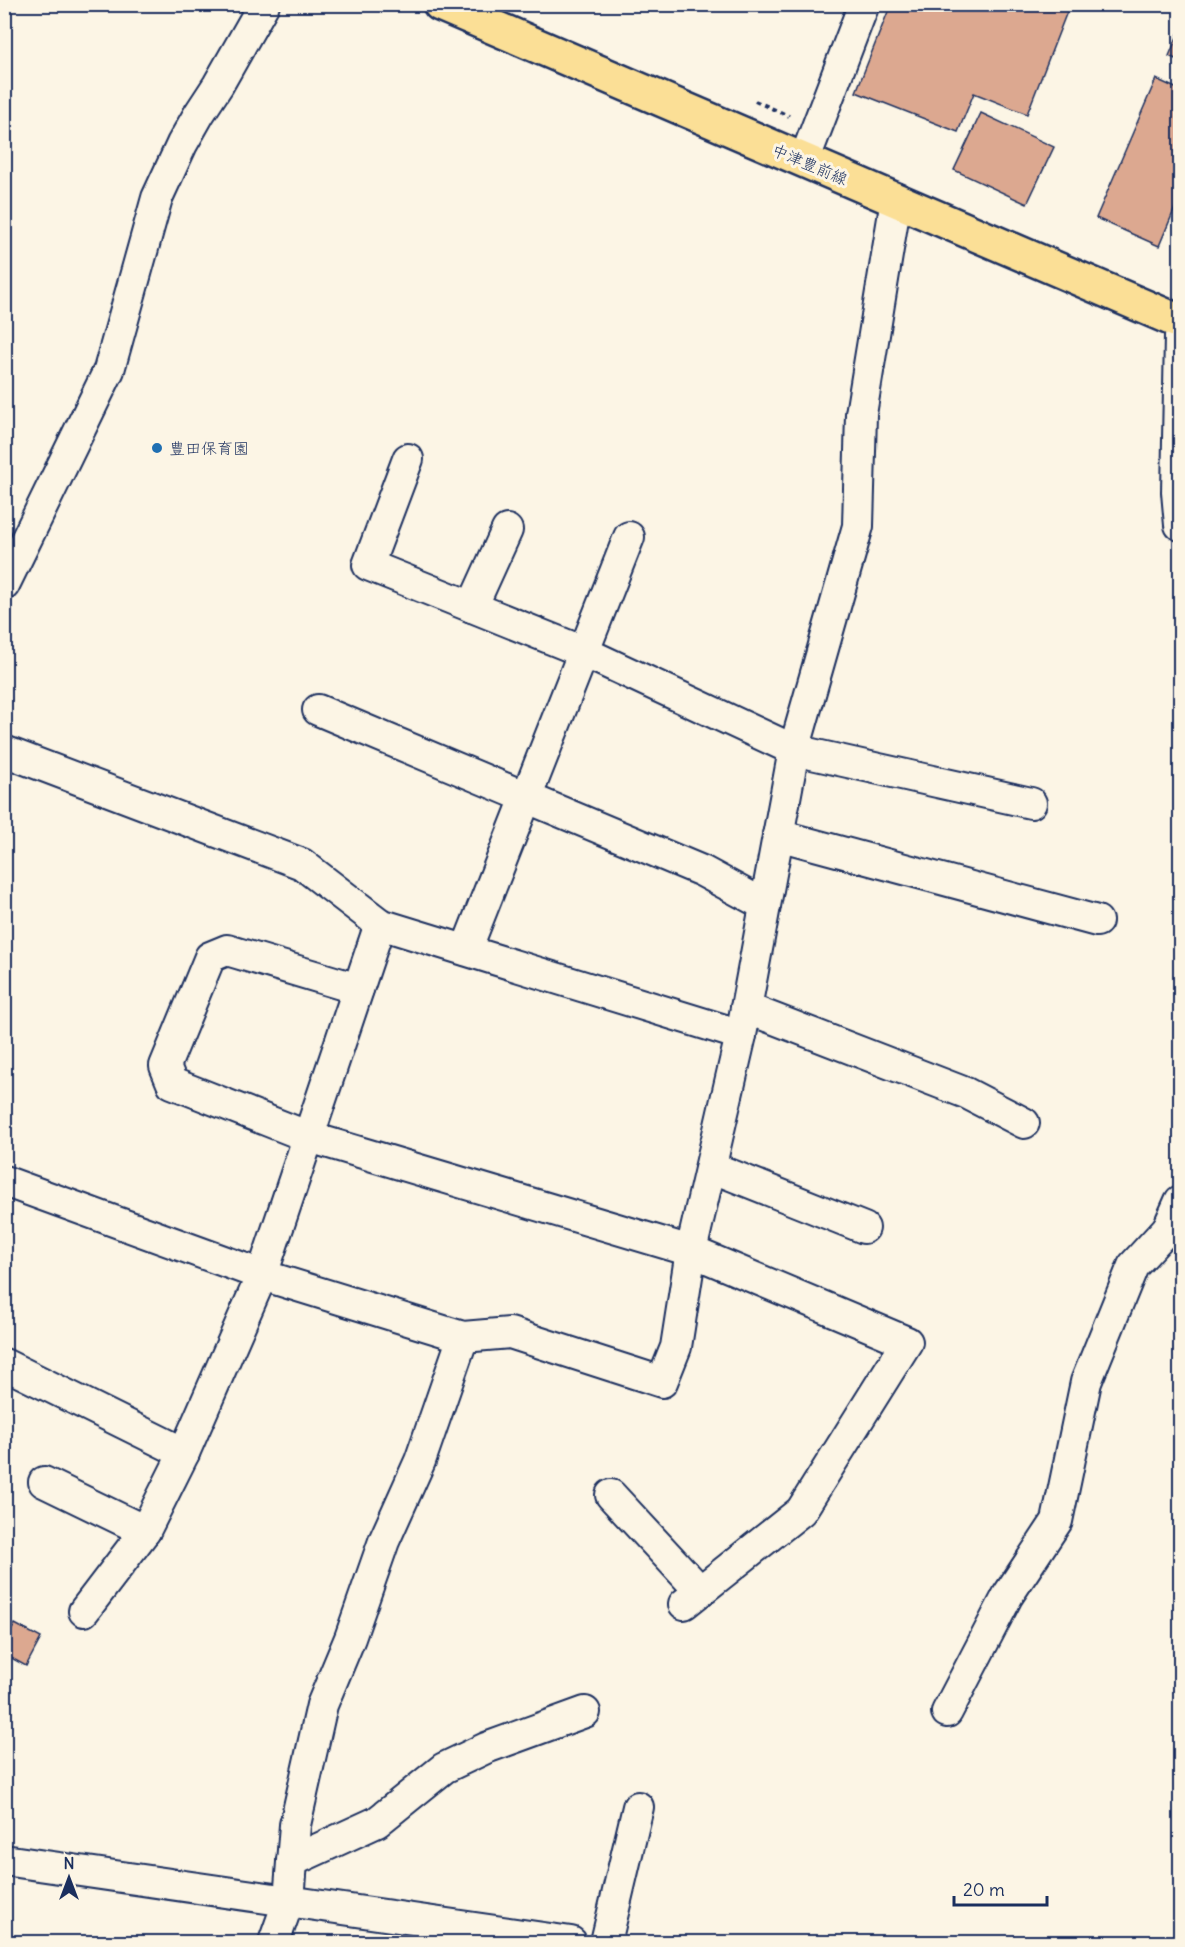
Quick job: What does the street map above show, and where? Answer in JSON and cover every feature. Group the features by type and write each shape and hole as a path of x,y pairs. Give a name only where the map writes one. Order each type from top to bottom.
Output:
{"main road":[{"name":"中津豊前線","path":"440,4 1180,322"}],"street":[{"path":"4,585 109,370 157,198 198,114 218,85 264,4"},
{"path":"804,161 864,4"},
{"path":"4,1180 262,1275 463,1337 510,1333 662,1382 676,1347 691,1251 744,1022 794,750 858,526 861,414 896,200"},
{"path":"1180,336 1177,492 1180,525"},
{"path":"408,459 368,565 584,652 794,750 1031,803"},
{"path":"472,607 507,530"},
{"path":"466,950 629,537"},
{"path":"318,710 702,871 765,905"},
{"path":"4,751 302,864 380,924 466,950 744,1022 966,1093 1024,1123"},
{"path":"778,835 1097,921"},
{"path":"84,1611 145,1531 184,1453 262,1275 380,924"},
{"path":"358,988 227,950 210,957 165,1066 172,1083 309,1137 691,1251 907,1342 801,1511 692,1597 611,1495"},
{"path":"711,1167 864,1228"},
{"path":"947,1712 1008,1595 1057,1521 1086,1382 1133,1266 1174,1231 1180,1201"},
{"path":"274,1942 289,1900 295,1825 322,1705 350,1638 384,1541 420,1461 463,1337"},
{"path":"4,1364 184,1453"},
{"path":"44,1482 145,1531"},
{"path":"292,1862 377,1822 444,1768 486,1748 585,1712"},
{"path":"606,1942 639,1807"},
{"path":"4,1860 289,1900 519,1939 571,1942"}],"path":[{"path":"750,99 793,117"}],"building":[{"path":"891,4 1070,4 1027,114 974,93 958,132 856,92"},
{"path":"1180,30 1180,61 1169,56"},
{"path":"1156,79 1180,90 1180,196 1159,246 1096,218"},
{"path":"981,113 1054,147 1027,204 954,170"},
{"path":"15,1624 41,1638 26,1666 4,1654 4,1643"}],"place":[{"name":"豊田保育園","path":"157,448"}]}
